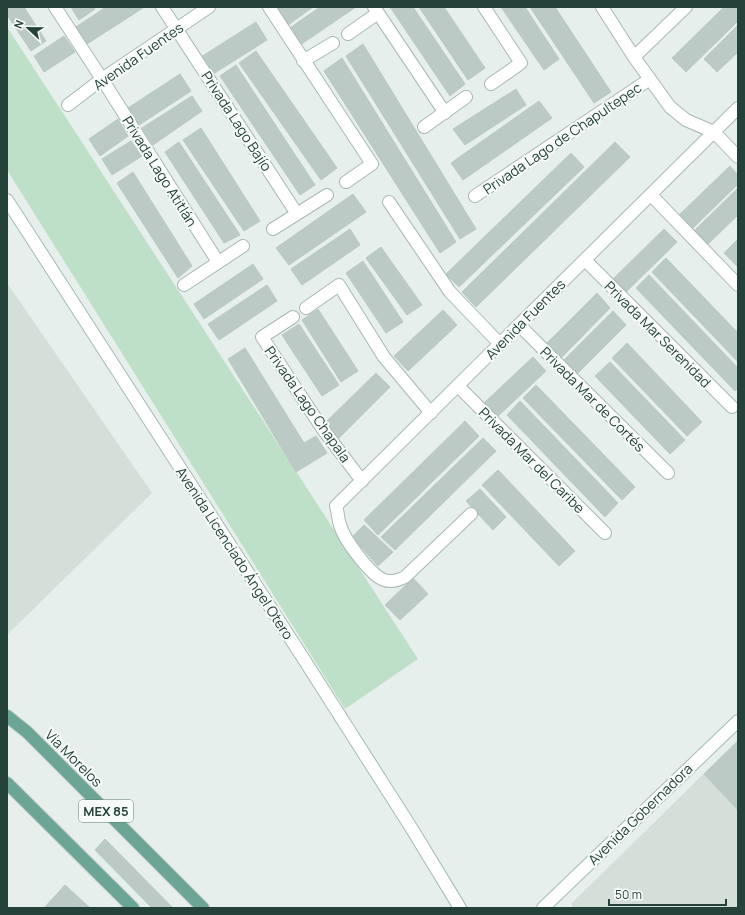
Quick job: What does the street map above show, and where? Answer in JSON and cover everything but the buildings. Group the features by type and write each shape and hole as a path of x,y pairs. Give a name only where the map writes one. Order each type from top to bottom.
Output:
{"main road":[{"name":"Vía Morelos","path":"7,716 42,747 203,908"},
{"path":"7,783 133,908"}],"street":[{"name":"Privada Lago Atitlán","path":"54,7 218,262"},
{"name":"Privada Lago Bajío","path":"162,7 298,214"},
{"name":"Avenida Fuentes","path":"68,105 209,7"},
{"path":"269,7 372,164 346,182"},
{"path":"484,7 521,63 491,84"},
{"path":"602,7 634,57 670,107 686,120 714,132 738,157"},
{"path":"634,57 686,7"},
{"path":"348,34 376,10 445,113"},
{"path":"303,61 333,43"},
{"name":"Privada Lago de Chapultepec","path":"475,196 650,79"},
{"path":"424,127 466,97"},
{"name":"Avenida Fuentes","path":"471,514 406,577 395,581 385,581 376,575 357,554 340,526 336,506 738,108"},
{"path":"273,229 327,195"},
{"path":"651,195 738,285"},
{"name":"Avenida Licenciado Ángel Otero","path":"7,200 309,668 460,908"},
{"path":"389,202 450,292 500,344"},
{"path":"184,285 243,246"},
{"name":"Privada Mar Serenidad","path":"585,260 732,407"},
{"path":"306,308 339,285 384,357 431,413"},
{"name":"Privada Lago Chapala","path":"293,317 262,336 322,428 362,481"},
{"name":"Privada Mar de Cortés","path":"519,325 668,472"},
{"name":"Privada Mar del Caribe","path":"458,386 605,533"},
{"name":"Avenida Gobernadora","path":"543,908 738,721"}],"shaded area":[{"path":"7,283 152,493 7,635"},
{"path":"738,740 738,908 573,908 571,904"}],"green space":[{"path":"7,27 418,659 345,709 7,170"}]}
